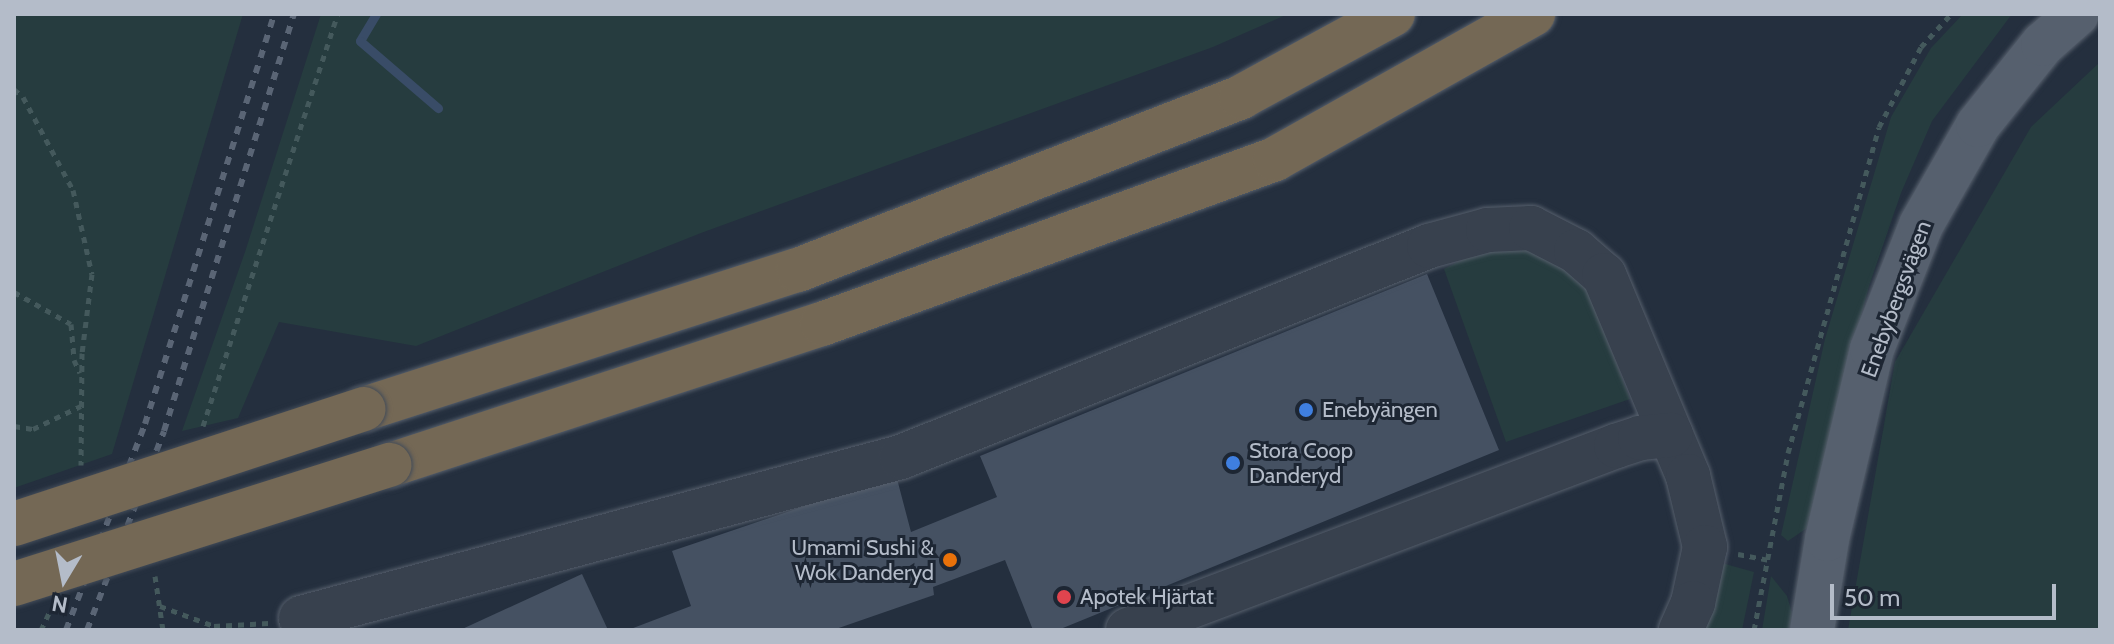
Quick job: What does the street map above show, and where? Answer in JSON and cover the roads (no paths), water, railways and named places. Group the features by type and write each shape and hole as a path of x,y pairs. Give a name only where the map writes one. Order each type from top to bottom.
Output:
{"highway":[{"path":"14,524 798,270 1241,97 1393,14"},
{"path":"33,592 390,465 822,324 1275,159 1533,14"}],"main road":[{"name":"Enebybergsvägen","path":"1812,630 1827,539 1872,349 1921,225 1978,125 2043,44 2077,14"}],"lane":[{"path":"301,618 901,457 1429,246 1488,230 1531,228 1576,251 1604,275 1688,476 1705,547 1693,603 1681,630"},
{"path":"1128,630 1628,442 1671,435"}],"waterway":[{"path":"376,14 360,41 438,108"}],"railway":[{"path":"66,630 145,424 274,14"},
{"path":"87,630 164,431 294,14"}],"place":[{"name":"Enebyängen","path":"1306,410"},
{"name":"Stora Coop Danderyd","path":"1233,463"},
{"name":"Umami Sushi & Wok Danderyd","path":"950,560"},
{"name":"Apotek Hjärtat","path":"1064,597"}]}
